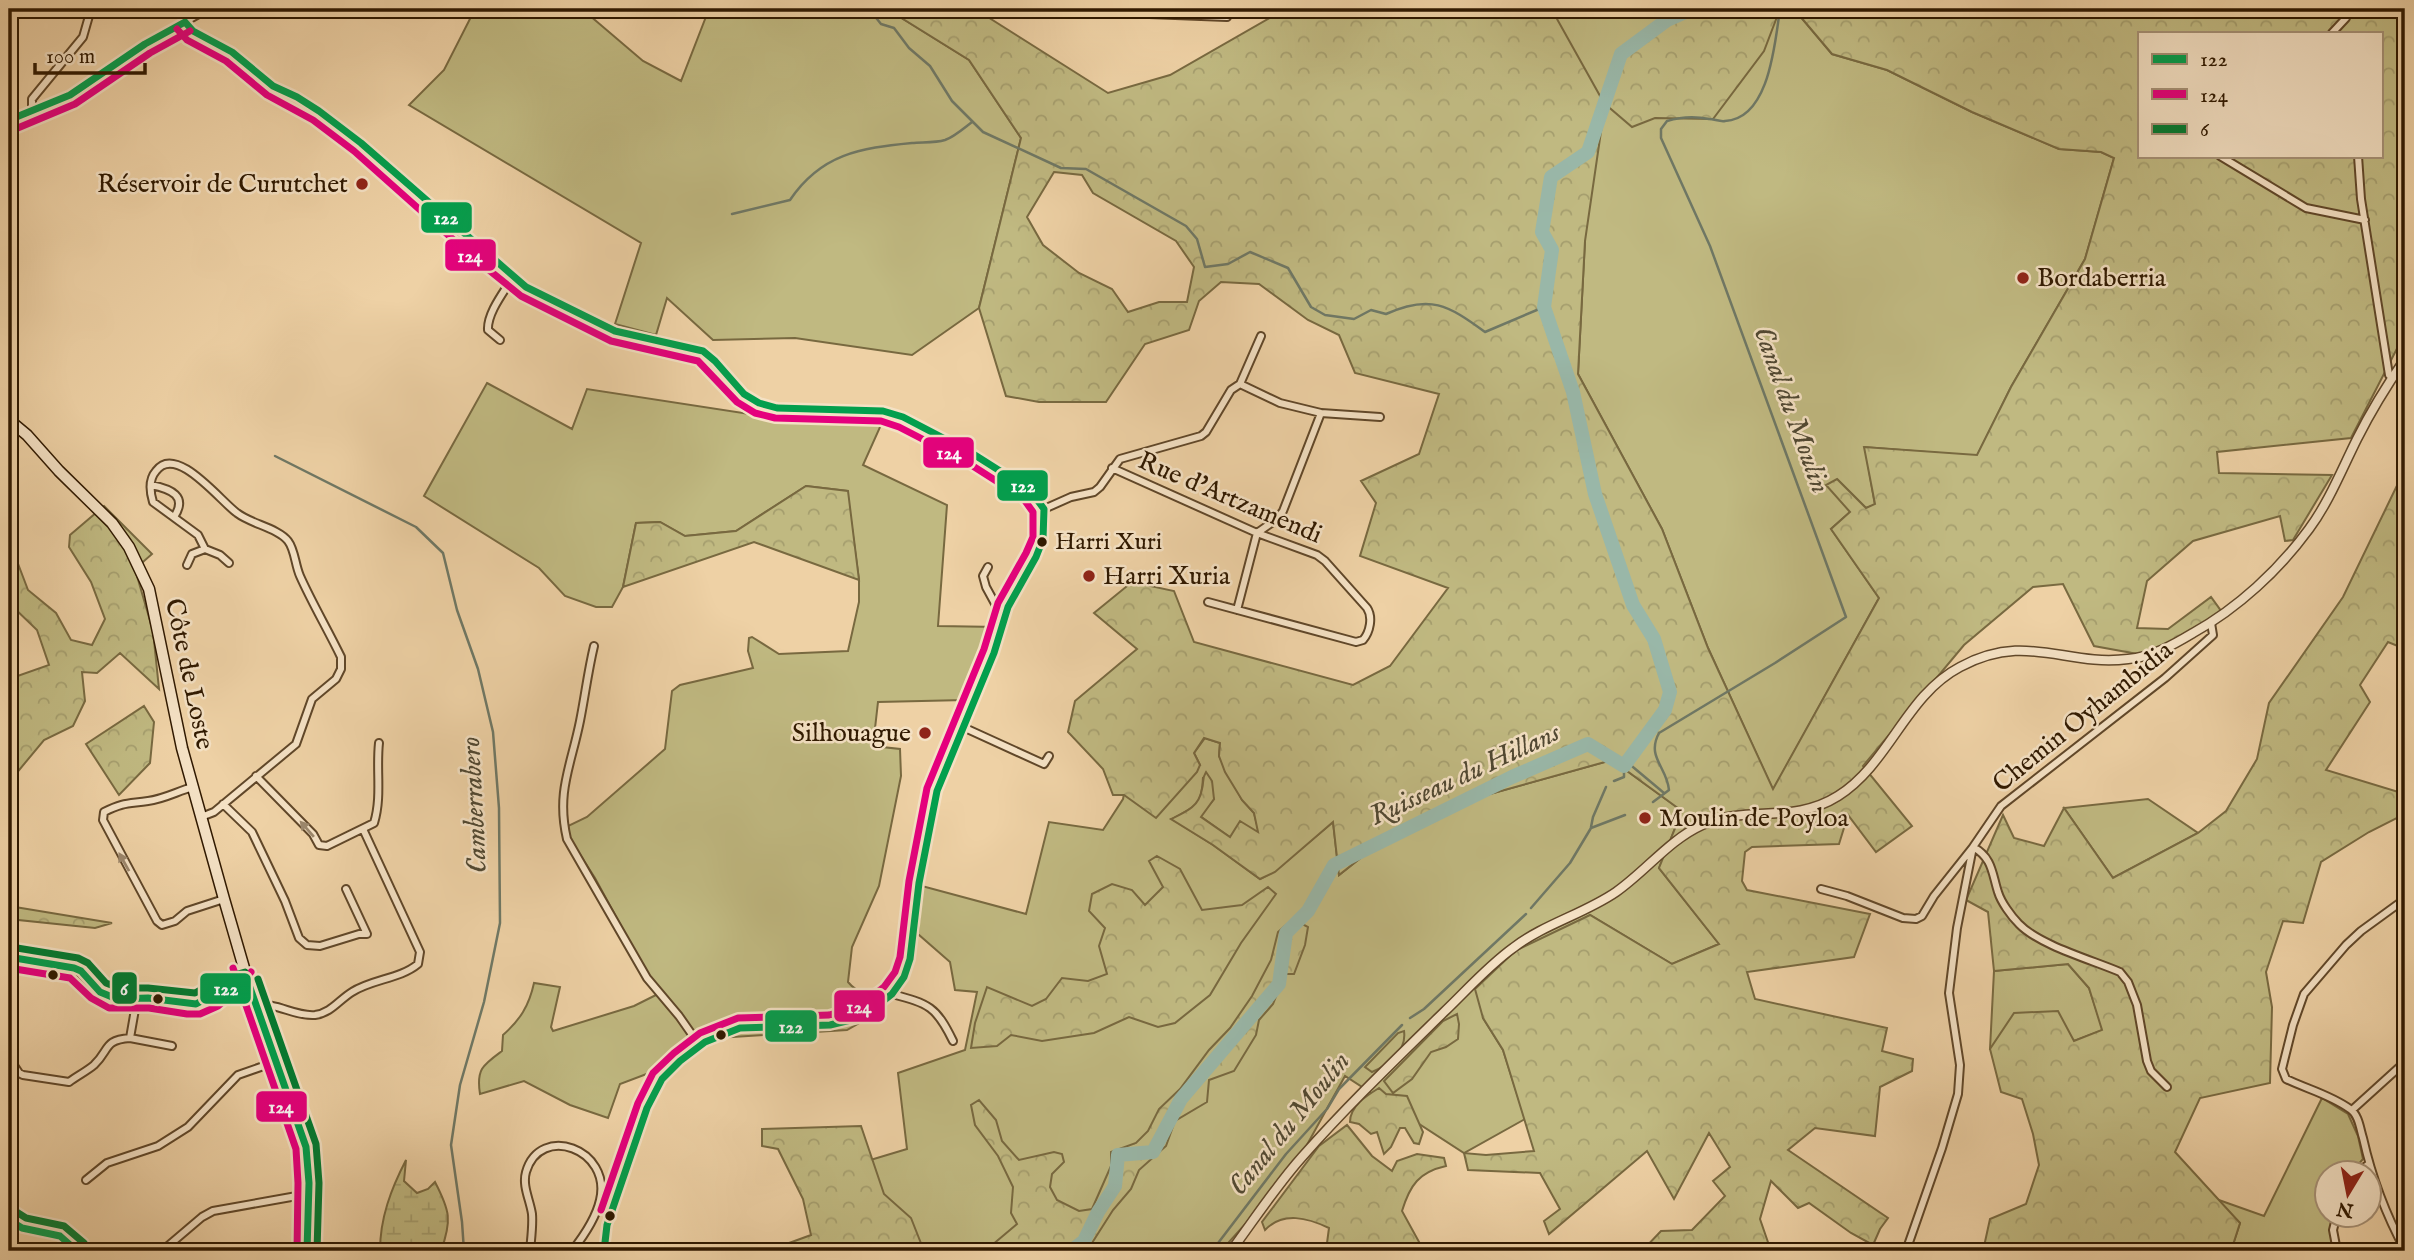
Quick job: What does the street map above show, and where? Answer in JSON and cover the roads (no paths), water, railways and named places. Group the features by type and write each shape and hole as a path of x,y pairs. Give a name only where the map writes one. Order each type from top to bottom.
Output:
{"main road":[{"name":"Côte de Loste","path":"9,420 27,435 112,523 129,547 153,601 182,748 201,817 255,1006 306,1147 309,1194 307,1251"}],"street":[{"path":"32,111 32,99 83,37 91,9"},
{"path":"9,120 88,85 145,44 208,9"},
{"path":"1117,9 1123,13 1227,17"},
{"path":"2333,32 2346,18 2348,9"},
{"path":"185,22 193,31 232,52 273,86 319,111 360,143 526,287 615,331 703,351 744,394 758,403 777,408 883,411 903,417 960,446 1030,490 1044,509 1045,524 1036,557 1008,607 995,653 937,791 919,883 910,959 904,977 892,994 873,1011 849,1022 740,1028 720,1034 671,1069 648,1108 607,1225 604,1251"},
{"path":"2223,158 2306,208 2365,220"},
{"path":"2358,158 2389,376 2392,377"},
{"path":"500,340 488,330 487,324 513,277"},
{"path":"1044,509 1071,497 1094,492 1120,459 1206,432 1231,390 1240,384 1262,336"},
{"path":"1231,1251 1301,1158 1478,978 1523,940 1611,895 1687,833 1721,818 1792,813 1834,799 1867,772 1909,712 1930,688 1971,661 1998,652 2026,649 2096,660 2134,659 2171,646 2211,623 2244,598 2277,567 2310,527 2380,396 2405,359"},
{"path":"1240,384 1280,403 1321,413 1380,417"},
{"path":"1237,610 1257,533 1277,519 1283,511 1321,413"},
{"path":"201,817 214,812 296,744 312,699 336,679 341,669 341,657 301,577 292,547 286,538 237,514 197,476 176,464 163,465 157,469 151,485 153,502 198,534 205,549"},
{"name":"Rue d'Artzamendi","path":"1112,468 1257,533 1317,555 1367,608 1371,617 1366,636 1356,642 1208,602"},
{"path":"151,485 177,495 180,501 179,509 174,517"},
{"path":"187,565 192,554 205,549 220,555 229,563"},
{"path":"988,567 983,576 986,587 1003,620"},
{"name":"Chemin Oyhambidia","path":"1906,1251 1958,1094 1960,1065 1949,993 1959,915 1973,847 2001,806 2165,678 2213,635 2211,623"},
{"path":"594,646 580,723 564,783 564,826 567,839 647,978 700,1046"},
{"path":"965,728 1044,764 1049,756"},
{"path":"256,776 313,834 319,845 327,846 371,826 376,819 379,743"},
{"path":"193,787 149,801 118,805 104,813 103,820 157,921 162,925 175,921 187,911 224,899"},
{"path":"223,804 252,832 285,901 293,928 307,945 320,947 359,934 367,934 346,889"},
{"path":"255,1006 266,1004 302,1015 316,1015 336,1005 352,992 418,964 420,952 363,829"},
{"path":"1821,889 1910,920 1916,919 1922,916 1973,847 1981,852 1995,874 1998,893 2018,923 2036,937 2120,972 2128,982 2137,1005 2151,1071 2168,1087"},
{"path":"2368,1158 2359,1122 2352,1110 2311,1088 2286,1079 2282,1069 2304,994 2354,938 2405,898"},
{"path":"9,957 74,968 81,971 107,996 117,999 137,998 196,1004 224,989 248,982"},
{"path":"224,989 243,965"},
{"path":"892,994 933,1009 942,1018 953,1041"},
{"path":"130,1038 137,998"},
{"path":"9,1058 19,1073 69,1082 95,1064 106,1045 117,1039 130,1038 172,1046"},
{"path":"86,1180 107,1163 158,1146 188,1127 238,1075 275,1062"},
{"path":"2352,1110 2405,1062"},
{"path":"530,1251 532,1216 524,1187 525,1179 529,1164 541,1151 554,1146 574,1148 587,1155 599,1172 600,1201 586,1231 572,1251"},
{"path":"162,1251 213,1211 309,1194"},
{"path":"2382,1199 2405,1250"},
{"path":"600,1201 613,1206"},
{"path":"9,1220 22,1228 61,1236 77,1251"},
{"path":"2334,1228 2337,1251"}],"waterway":[{"path":"869,9 881,24 894,28 909,48 930,66 952,101 983,132 1061,168 1086,169 1186,226 1197,239 1205,267 1228,264 1250,252 1288,268 1311,307 1325,315 1354,319 1371,310 1386,314 1415,305 1438,305 1460,315 1485,332 1544,307"},
{"name":"Ruisseau du Hillans","path":"1071,1251 1084,1241 1115,1186 1118,1155 1153,1152 1181,1099 1279,984 1286,933 1308,911 1334,865 1512,777 1588,744 1624,766 1665,710 1670,692 1654,639 1633,605 1595,494 1573,392 1544,307 1552,250 1542,232 1551,177 1588,152 1621,54 1667,20 1692,9"},
{"name":"Canal du Moulin","path":"1653,802 1669,790 1656,756 1659,733 1846,617 1710,246 1661,138 1661,129 1667,121 1693,117 1725,121 1740,117 1752,107 1768,76 1780,9"},
{"path":"732,214 790,200 815,172 843,156 875,148 945,140 972,122"},
{"name":"Camberrabero","path":"275,456 416,527 443,553 457,610 478,669 493,732 499,808 500,923 484,1002 460,1085 451,1145 464,1251"},
{"path":"1627,762 1664,793"},
{"path":"1614,781 1624,777 1624,766"},
{"path":"1591,827 1606,787"},
{"name":"Canal du Moulin","path":"1531,908 1570,863 1591,828 1625,815"},
{"name":"Canal du Moulin","path":"1410,1018 1424,1009 1526,914"},
{"name":"Canal du Moulin","path":"1212,1251 1286,1154 1327,1109 1339,1089 1402,1025"}],"place":[{"name":"Réservoir de Curutchet","path":"362,184"},
{"name":"Bordaberria","path":"2023,278"},
{"name":"Harri Xuri","path":"1042,542"},
{"name":"Harri Xuria","path":"1089,576"},
{"name":"Silhouague","path":"925,733"},
{"name":"Moulin de Poyloa","path":"1645,818"}]}
